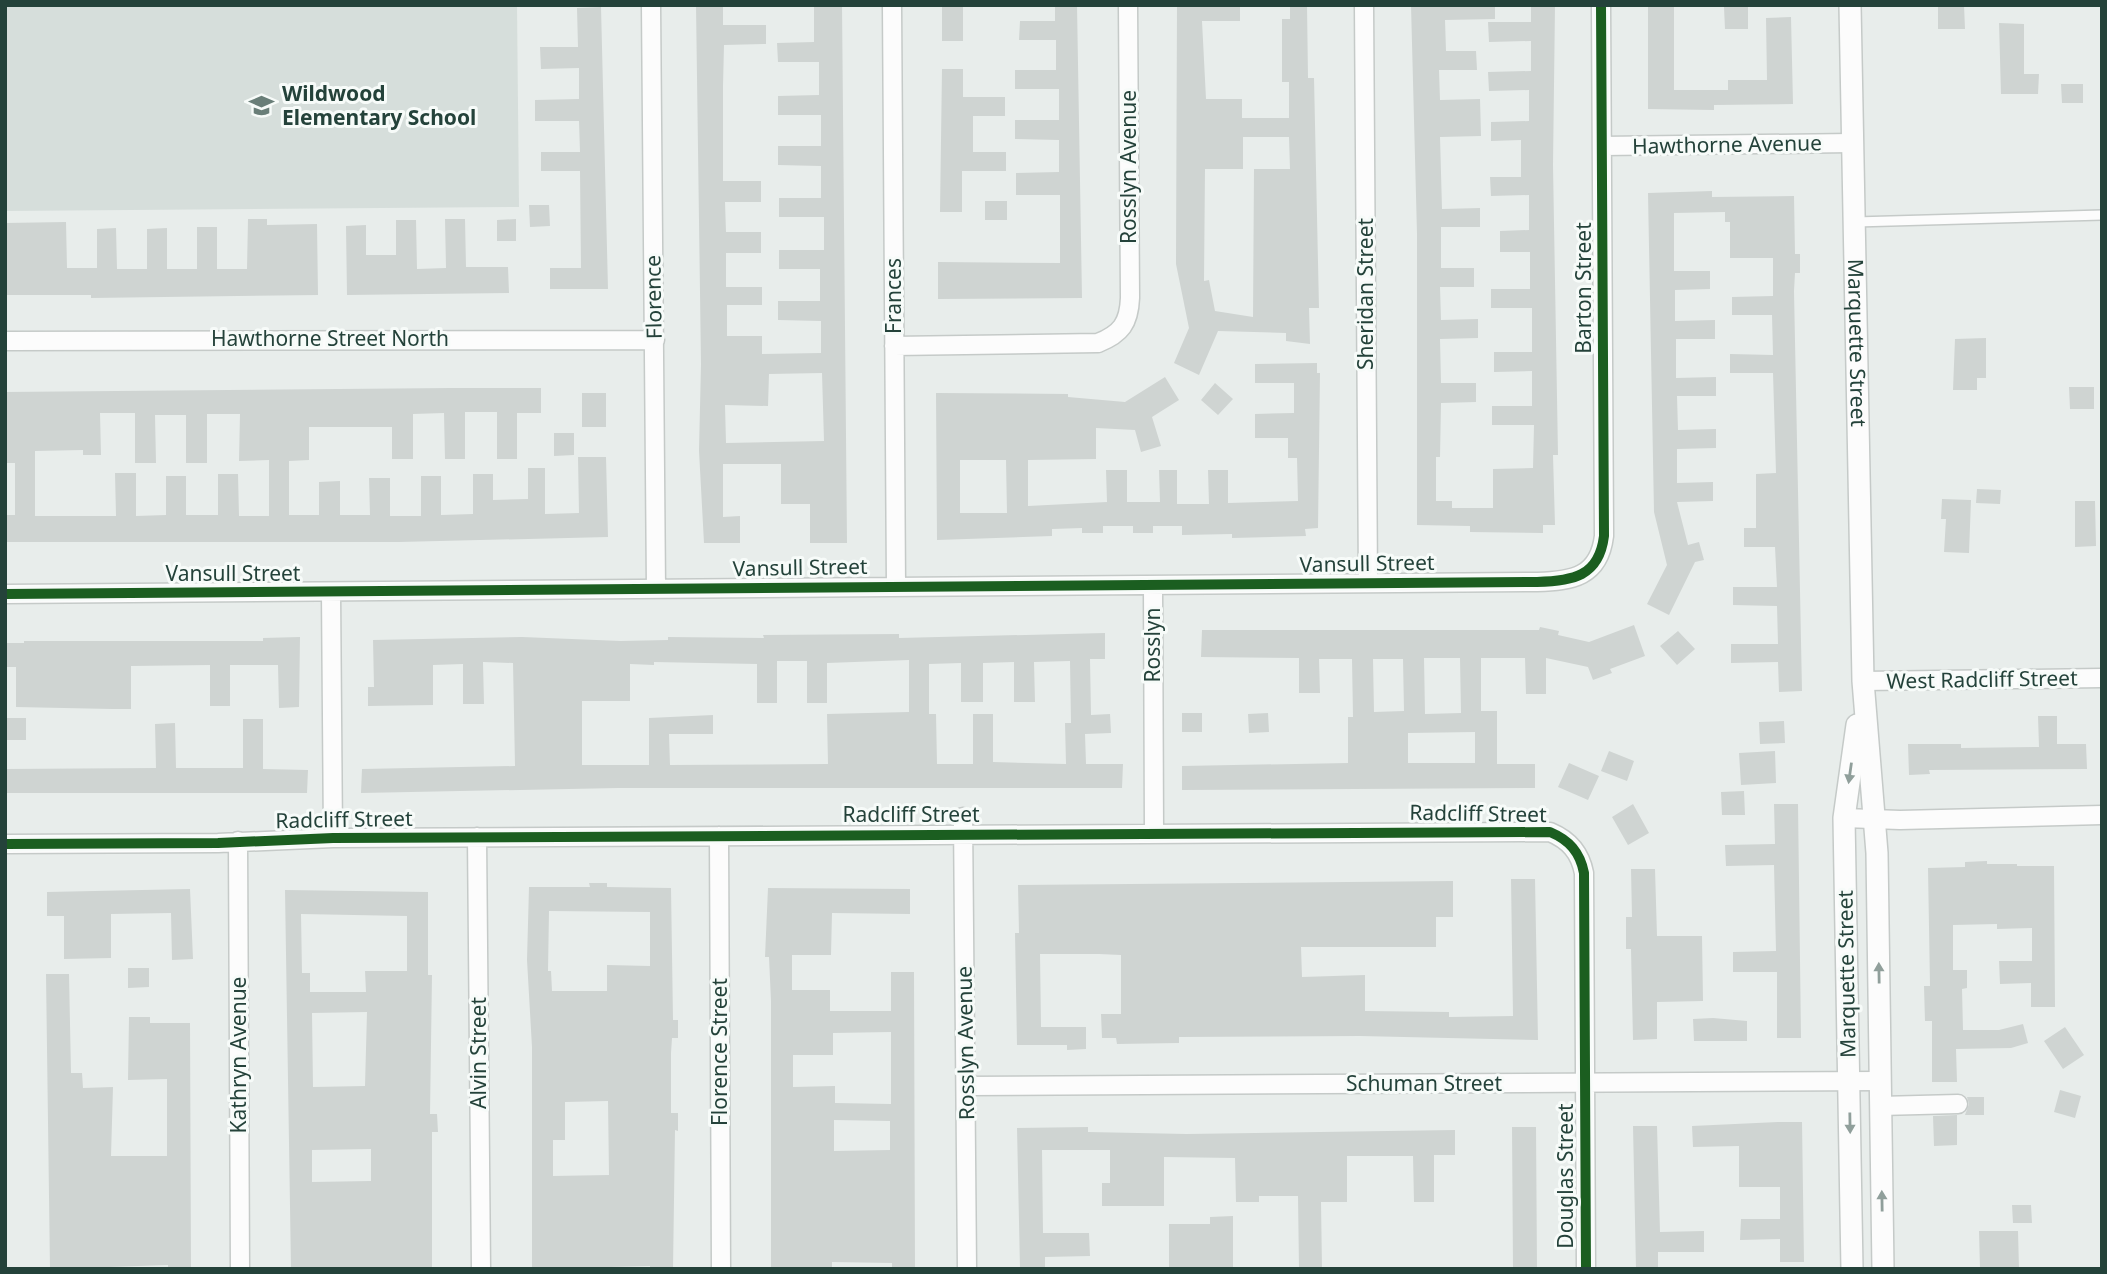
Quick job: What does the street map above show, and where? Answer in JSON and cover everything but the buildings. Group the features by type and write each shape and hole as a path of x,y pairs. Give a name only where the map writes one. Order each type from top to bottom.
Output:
{"street":[{"name":"Florence","path":"651,5 656,589"},
{"name":"Frances","path":"892,5 896,586"},
{"name":"Rosslyn Avenue","path":"894,346 1098,343 1123,328 1129,312 1130,298 1128,5"},
{"name":"Sheridan Street","path":"1364,5 1368,583"},
{"name":"Barton Street","path":"1592,569 1604,536 1601,5"},
{"name":"Marquette Street","path":"1850,5 1852,222 1863,681 1877,853 1884,1269"},
{"name":"Hawthorne Avenue","path":"1602,146 1851,144"},
{"name":"Hawthorne Street North","path":"5,341 654,340"},
{"name":"Vansull Street","path":"5,594 1566,582 1580,578 1592,569"},
{"name":"Rosslyn","path":"1153,585 1154,833"},
{"path":"331,592 333,838"},
{"name":"West Radcliff Street","path":"1863,681 2102,678"},
{"name":"Marquette Street","path":"1852,1269 1844,818 1863,681"},
{"path":"1844,818 2101,818"},
{"name":"Rosslyn Avenue","path":"963,825 967,1269"},
{"name":"Radcliff Street","path":"5,844 333,838 719,836 963,825 1154,833 1539,831 1560,837 1577,852 1584,873 1585,1083"},
{"name":"Florence Street","path":"719,836 722,1269"},
{"name":"Alvin Street","path":"477,837 481,1269"},
{"name":"Kathryn Avenue","path":"238,841 240,1269"},
{"name":"Schuman Street","path":"967,1086 1880,1081"},
{"name":"Douglas Street","path":"1585,1083 1586,1269"},
{"path":"1880,1106 1958,1104"}],"lane":[{"path":"1852,222 2102,215"}],"shaded area":[{"name":"Wildwood Elementary School","path":"5,5 517,5 519,207 5,211"}],"cycle path":[{"path":"5,594 1537,582 1572,578 1590,568 1601,550 1604,536 1601,5"},
{"path":"5,844 218,843 333,838 1550,832 1573,848 1584,873 1586,1269"}],"place":[{"name":"Wildwood Elementary School","path":"262,106"}]}
